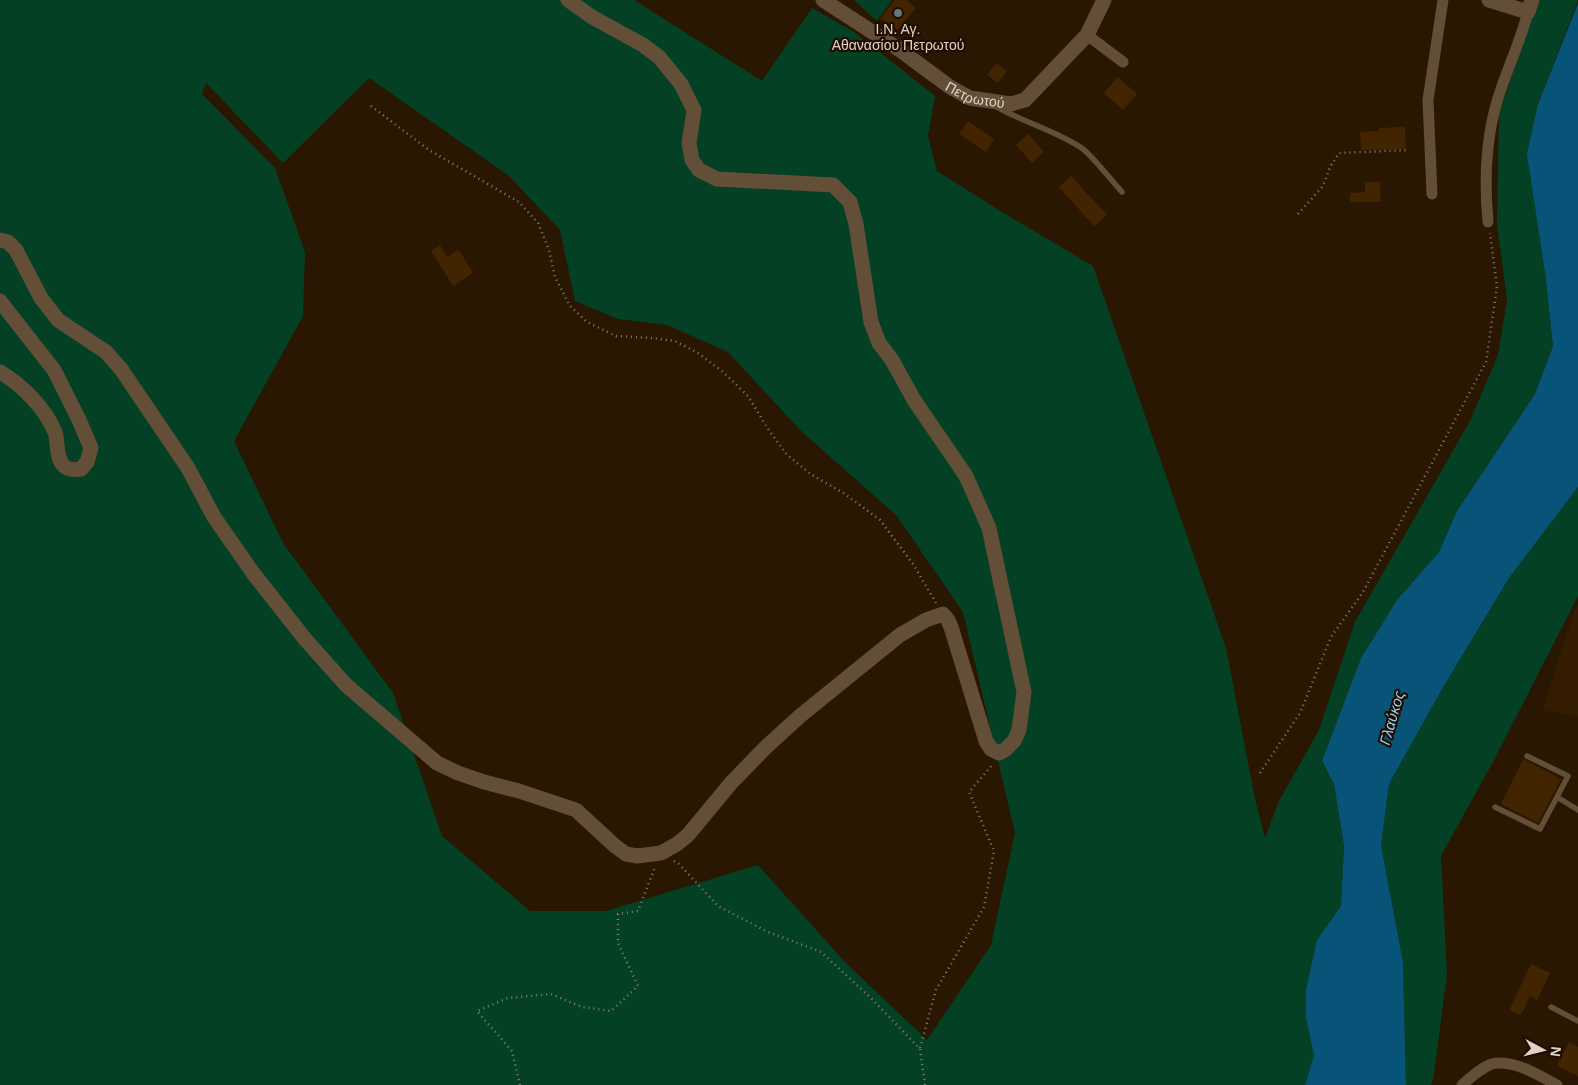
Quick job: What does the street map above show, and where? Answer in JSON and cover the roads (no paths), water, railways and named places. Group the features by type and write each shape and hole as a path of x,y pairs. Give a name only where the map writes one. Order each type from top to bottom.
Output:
{"street":[{"path":"0,240 8,242 16,250 41,298 58,320 106,352 121,369 188,468 214,517 252,573 305,638 346,685 437,762 458,773 484,782 519,790 576,810 626,854 637,856 661,854 688,835 731,783 764,748 800,716 900,635 926,620 943,614 951,627 986,742 990,749 999,752 1006,749 1014,741 1019,730 1024,692 990,528 966,476 914,400 892,360 879,342 871,322 856,224 850,202 833,185 717,179 700,170 692,160 690,143 694,110 681,84 659,57 643,45 592,17 568,0"},
{"name":"Πετρωτού","path":"823,0 900,50 950,87 970,98 1011,104 1026,100 1087,35 1104,0"},
{"path":"1432,194 1428,100 1443,0"},
{"path":"1488,222 1486,180 1491,131 1500,93 1530,6 1489,0"},
{"path":"1087,35 1123,62"},
{"path":"0,301 54,370 79,420 91,448 87,462 81,469 72,470 60,462 55,432 42,410 25,392 0,372"},
{"path":"1462,1085 1485,1068 1497,1062 1513,1065 1557,1085"}],"lane":[{"path":"986,101 1083,150 1122,192"},
{"path":"1496,807 1540,829 1568,776 1527,756"},
{"path":"1557,797 1578,810"},
{"path":"1551,1007 1578,1020"}],"water":[{"name":"Γλαύκος","path":"1578,3 1578,487 1509,578 1442,689 1389,784 1381,846 1403,962 1406,1085 1305,1085 1314,1056 1306,1018 1306,989 1317,940 1341,906 1344,846 1334,784 1322,761 1361,658 1397,600 1439,552 1457,511 1535,394 1553,346 1545,272 1527,154 1538,104"}],"place":[{"name":"Ι.Ν. Αγ. Αθανασίου Πετρωτού","path":"898,13"}]}
